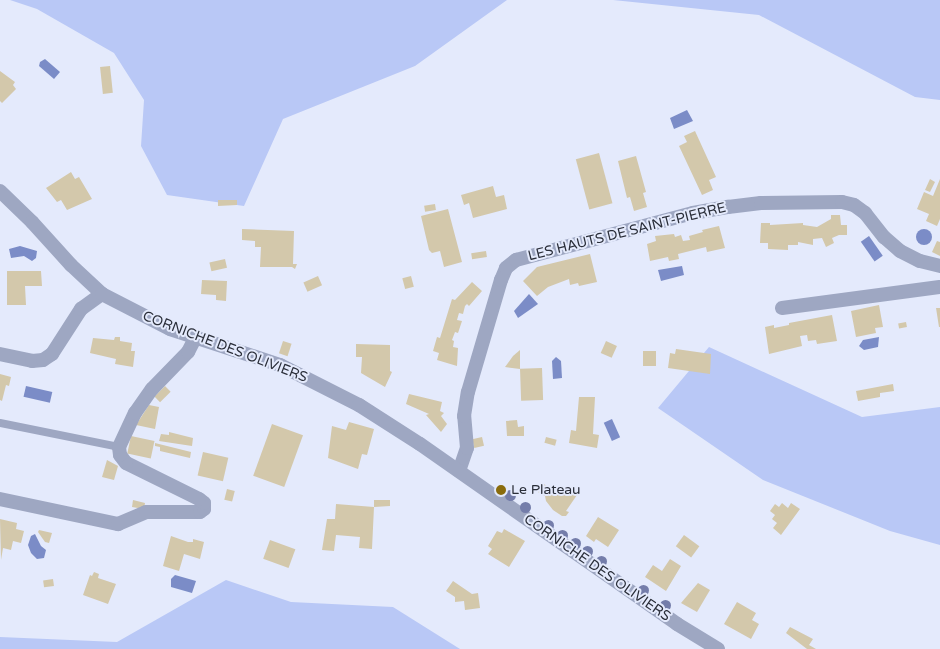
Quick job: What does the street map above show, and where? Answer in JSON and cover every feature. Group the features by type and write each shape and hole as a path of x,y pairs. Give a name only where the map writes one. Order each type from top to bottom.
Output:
{"street":[{"name":"CORNICHE DES OLIVIERS","path":"0,191 32,222 71,265 102,294 125,308 195,338 280,365 388,422 677,624 718,649"},
{"name":"LES HAUTS DE SAINT-PIERRE","path":"459,471 467,448 464,416 470,384 501,280 506,268 516,260 683,216 728,207 761,203 842,202 854,205 865,213 884,237 900,251 920,261 940,266"},
{"path":"782,308 940,287"},
{"path":"0,354 32,361 43,360 52,354 81,309 102,294"},
{"path":"0,499 118,524 146,512 200,512 204,509 204,504 199,499 126,463 120,456 119,447 134,413 152,389 188,352 195,338"}],"lane":[{"path":"0,423 119,447"}],"shaded area":[{"path":"10,0 507,0 415,66 283,119 244,206 167,195 141,146 144,100 114,53 37,9"},
{"path":"613,0 940,0 940,100 915,97 759,15"},
{"path":"45,59 60,72 54,79 39,66 40,62"},
{"path":"687,110 693,121 674,129 670,118"},
{"path":"921,229 927,229 932,234 930,243 921,245 916,240 916,234"},
{"path":"869,236 883,256 875,261 861,242"},
{"path":"20,246 37,251 36,258 32,261 24,256 11,258 9,249"},
{"path":"682,266 684,275 661,281 658,270"},
{"path":"529,294 538,304 518,318 514,311"},
{"path":"879,337 878,347 864,350 859,346 863,340"},
{"path":"709,347 862,417 940,407 940,545 890,531 763,480 658,408"},
{"path":"556,357 561,361 562,378 553,379 552,361"},
{"path":"26,386 52,392 50,403 24,397"},
{"path":"612,419 620,437 612,441 604,423"},
{"path":"35,534 41,546 46,550 44,558 37,559 31,553 28,545 31,536"},
{"path":"175,575 196,581 192,593 171,587 171,579"},
{"path":"226,580 291,602 393,607 460,649 0,649 0,637 117,642"}],"building":[{"path":"110,66 113,93 103,94 100,67"},
{"path":"0,71 15,82 13,85 16,89 2,103 0,101"},
{"path":"695,131 716,177 709,180 713,190 702,195 679,146 687,142 684,136"},
{"path":"599,153 612,203 589,209 576,159"},
{"path":"636,156 646,192 643,193 647,207 634,211 630,197 627,198 618,161"},
{"path":"71,172 75,179 79,177 92,199 67,210 61,200 57,202 46,188"},
{"path":"930,179 935,182 930,192 925,190"},
{"path":"940,179 940,219 937,226 926,221 929,214 917,209 924,192 933,196"},
{"path":"493,186 496,197 504,195 507,209 473,218 469,203 464,205 461,195"},
{"path":"218,200 237,200 237,205 218,206"},
{"path":"435,204 436,210 425,212 424,206"},
{"path":"448,209 462,262 444,267 440,251 432,253 429,250 421,216"},
{"path":"831,215 840,215 841,225 847,225 847,235 839,235 832,238 834,243 826,247 822,238 813,239 813,245 798,242 798,245 788,245 788,250 768,249 768,243 760,243 761,223 770,223 770,225 803,223 803,225 817,227 831,219"},
{"path":"719,226 725,248 707,252 706,247 678,254 679,259 669,261 668,257 650,261 647,244 656,241 655,236 674,234 675,237 681,235 683,241 690,240 689,236 703,232 702,230"},
{"path":"242,229 294,231 293,264 297,264 295,269 292,267 260,267 261,247 255,247 255,241 242,240"},
{"path":"937,241 940,242 940,256 932,252"},
{"path":"486,251 487,257 472,259 471,253"},
{"path":"590,254 597,282 579,286 578,283 570,285 569,279 548,287 537,296 523,281 537,267"},
{"path":"225,259 227,268 211,271 209,263"},
{"path":"7,271 41,271 42,286 25,286 26,305 7,305"},
{"path":"318,276 322,285 307,292 303,283"},
{"path":"411,276 414,287 405,289 402,278"},
{"path":"202,280 227,281 226,301 216,300 216,295 201,294"},
{"path":"472,282 482,291 469,306 467,304 465,306 463,314 459,313 457,320 462,321 458,333 455,332 452,340 454,341 453,347 458,348 457,366 437,360 439,353 433,351 437,337 440,338 452,299 455,300"},
{"path":"879,305 883,327 875,328 876,333 856,337 851,311"},
{"path":"936,308 940,308 940,327 939,327"},
{"path":"832,315 837,341 817,344 816,340 808,341 807,335 800,336 802,346 769,354 765,327 774,325 774,328 789,325 789,323"},
{"path":"906,322 907,327 899,328 898,324"},
{"path":"115,337 120,337 120,341 132,343 131,351 135,351 133,367 115,364 116,359 90,353 93,338 114,340"},
{"path":"283,341 292,344 288,356 279,353"},
{"path":"606,341 617,346 612,358 601,353"},
{"path":"356,344 390,345 390,371 392,372 385,387 361,373 362,357 356,357"},
{"path":"676,349 711,354 710,374 668,368 670,353 675,354"},
{"path":"520,350 520,369 505,367 513,356"},
{"path":"643,351 656,351 656,366 643,366"},
{"path":"542,368 543,400 521,401 520,369"},
{"path":"0,374 11,377 9,386 6,385 2,401 0,400"},
{"path":"893,384 894,391 880,393 880,397 858,401 856,391"},
{"path":"165,386 171,392 160,402 154,397"},
{"path":"409,394 442,402 440,411 444,413 441,416 447,424 441,432 426,415 429,414 406,404"},
{"path":"579,397 595,397 593,434 599,435 597,448 569,443 571,430 576,431"},
{"path":"149,405 159,407 155,429 136,425"},
{"path":"517,420 518,427 524,426 524,436 507,436 506,421"},
{"path":"349,422 374,429 367,455 362,454 358,469 328,458 332,426 346,430"},
{"path":"272,424 303,435 284,487 253,476"},
{"path":"169,432 193,438 192,446 159,441 161,434 169,435"},
{"path":"131,436 154,441 151,459 127,454"},
{"path":"482,437 484,446 474,448 472,439"},
{"path":"546,437 557,440 555,446 544,443"},
{"path":"155,443 191,452 190,458 160,451 160,447 155,446"},
{"path":"203,452 228,458 223,481 198,475"},
{"path":"107,460 118,466 114,480 102,477"},
{"path":"544,484 551,489 552,486 564,494 568,489 577,495 566,511 569,512 566,516 562,516 553,510 546,501 545,496 538,492"},
{"path":"227,489 235,491 232,502 224,500"},
{"path":"133,500 145,503 144,509 132,507"},
{"path":"374,500 390,500 390,506 374,507"},
{"path":"782,503 788,508 791,503 800,509 781,535 773,528 777,523 772,519 775,515 770,511 775,504 779,507"},
{"path":"336,504 374,507 372,549 359,548 360,537 336,535 334,551 322,550 327,519 335,519"},
{"path":"598,517 619,530 608,547 596,539 594,542 586,536"},
{"path":"0,519 17,523 16,529 24,531 21,543 13,541 11,550 3,548 1,560"},
{"path":"504,529 525,541 509,567 488,554 492,549 488,546 497,531 502,533"},
{"path":"39,530 52,533 49,543 45,542 38,532"},
{"path":"684,535 699,546 691,557 676,546"},
{"path":"171,536 188,542 193,542 193,539 204,542 200,559 184,554 179,571 163,566"},
{"path":"270,540 295,549 289,568 263,559"},
{"path":"670,559 681,566 666,591 645,577 653,565 662,571"},
{"path":"94,572 99,574 98,578 116,584 108,604 83,595 90,575 92,576"},
{"path":"53,579 54,586 44,587 43,580"},
{"path":"453,581 472,594 478,593 480,608 465,610 464,601 455,602 455,597 446,591"},
{"path":"698,583 710,590 697,612 681,603"},
{"path":"737,602 756,613 752,620 759,624 751,639 724,624"},
{"path":"790,627 813,639 809,645 816,649 807,649 786,633"}],"place":[{"name":"Le Plateau","path":"501,490"}]}
